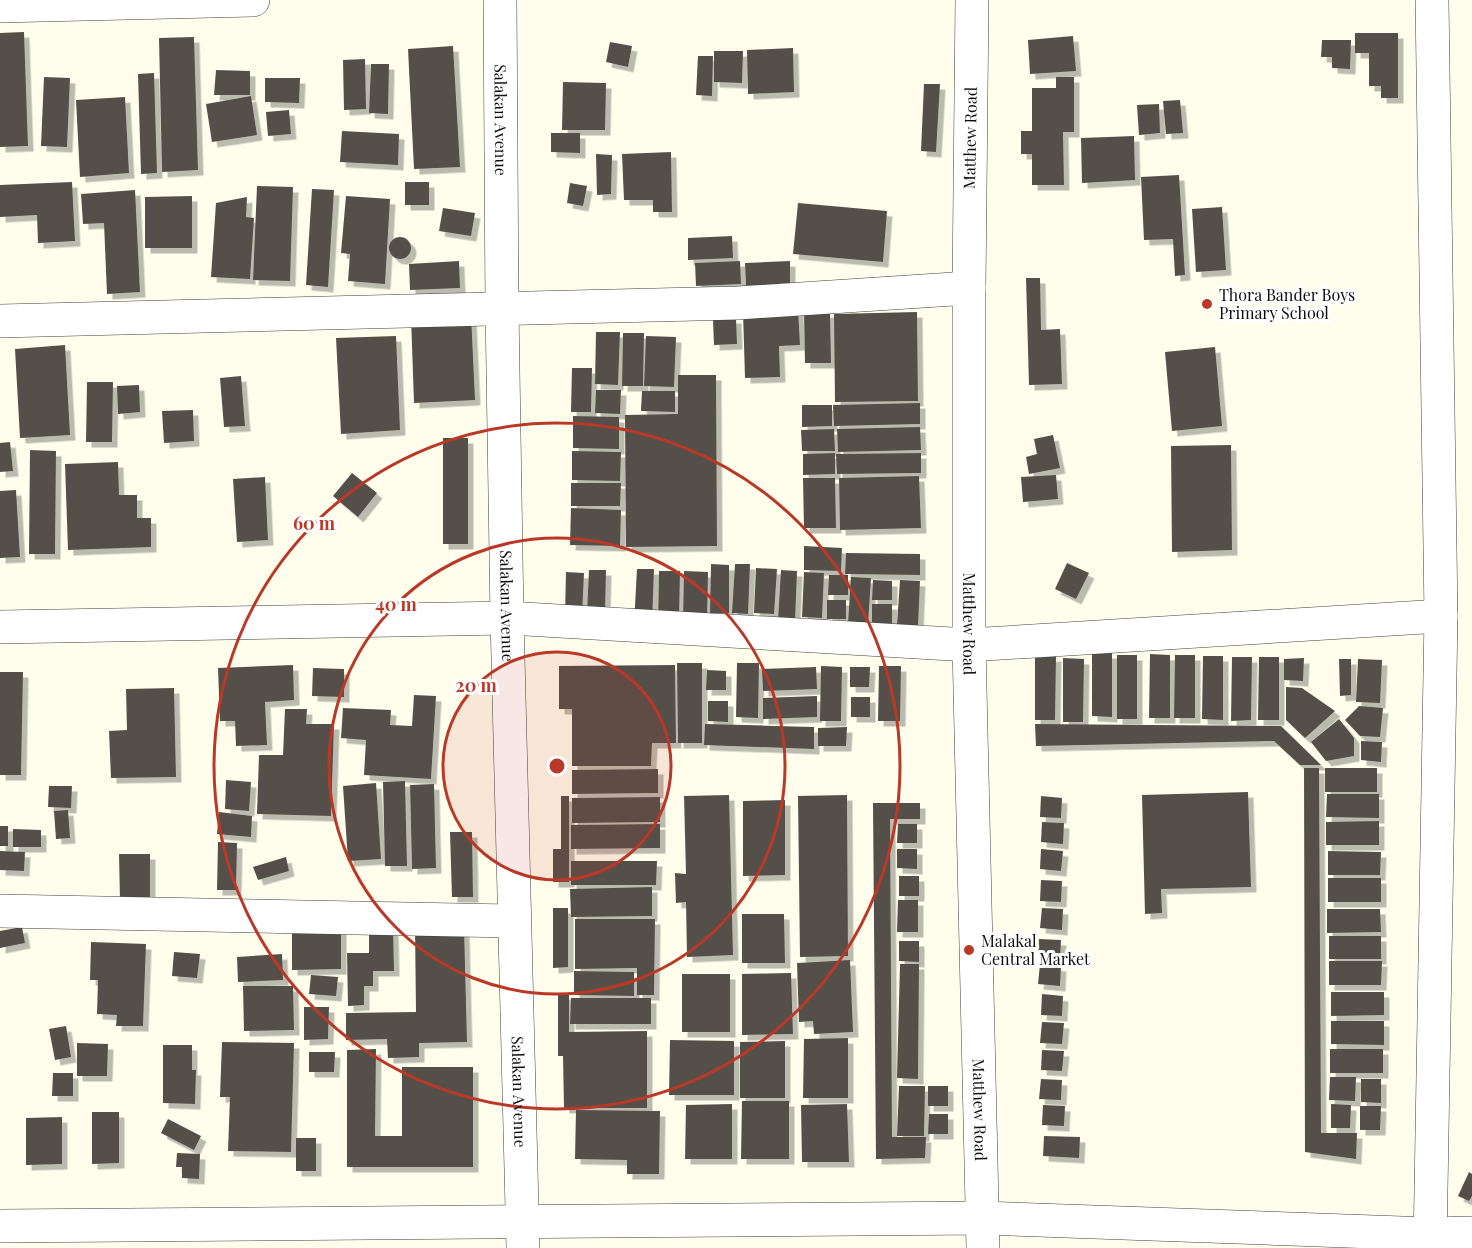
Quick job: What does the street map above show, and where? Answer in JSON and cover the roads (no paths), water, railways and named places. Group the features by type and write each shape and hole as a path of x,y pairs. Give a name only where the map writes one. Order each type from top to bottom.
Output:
{"street":[{"path":"0,6 253,0"},
{"name":"Salakan Avenue","path":"501,0 502,308 507,618 523,1235"},
{"name":"Matthew Road","path":"972,0 969,645 983,1233"},
{"path":"1430,1241 1440,616 1432,0"},
{"path":"0,321 738,303 969,288"},
{"path":"0,627 507,618 969,645 1440,616"},
{"path":"0,911 514,921"},
{"path":"0,1226 523,1235 983,1233 1430,1241 1472,1233"}],"place":[{"name":"Thora Bander Boys Primary School","path":"1207,304"},
{"name":"Malakal Central Market","path":"969,950"}]}
